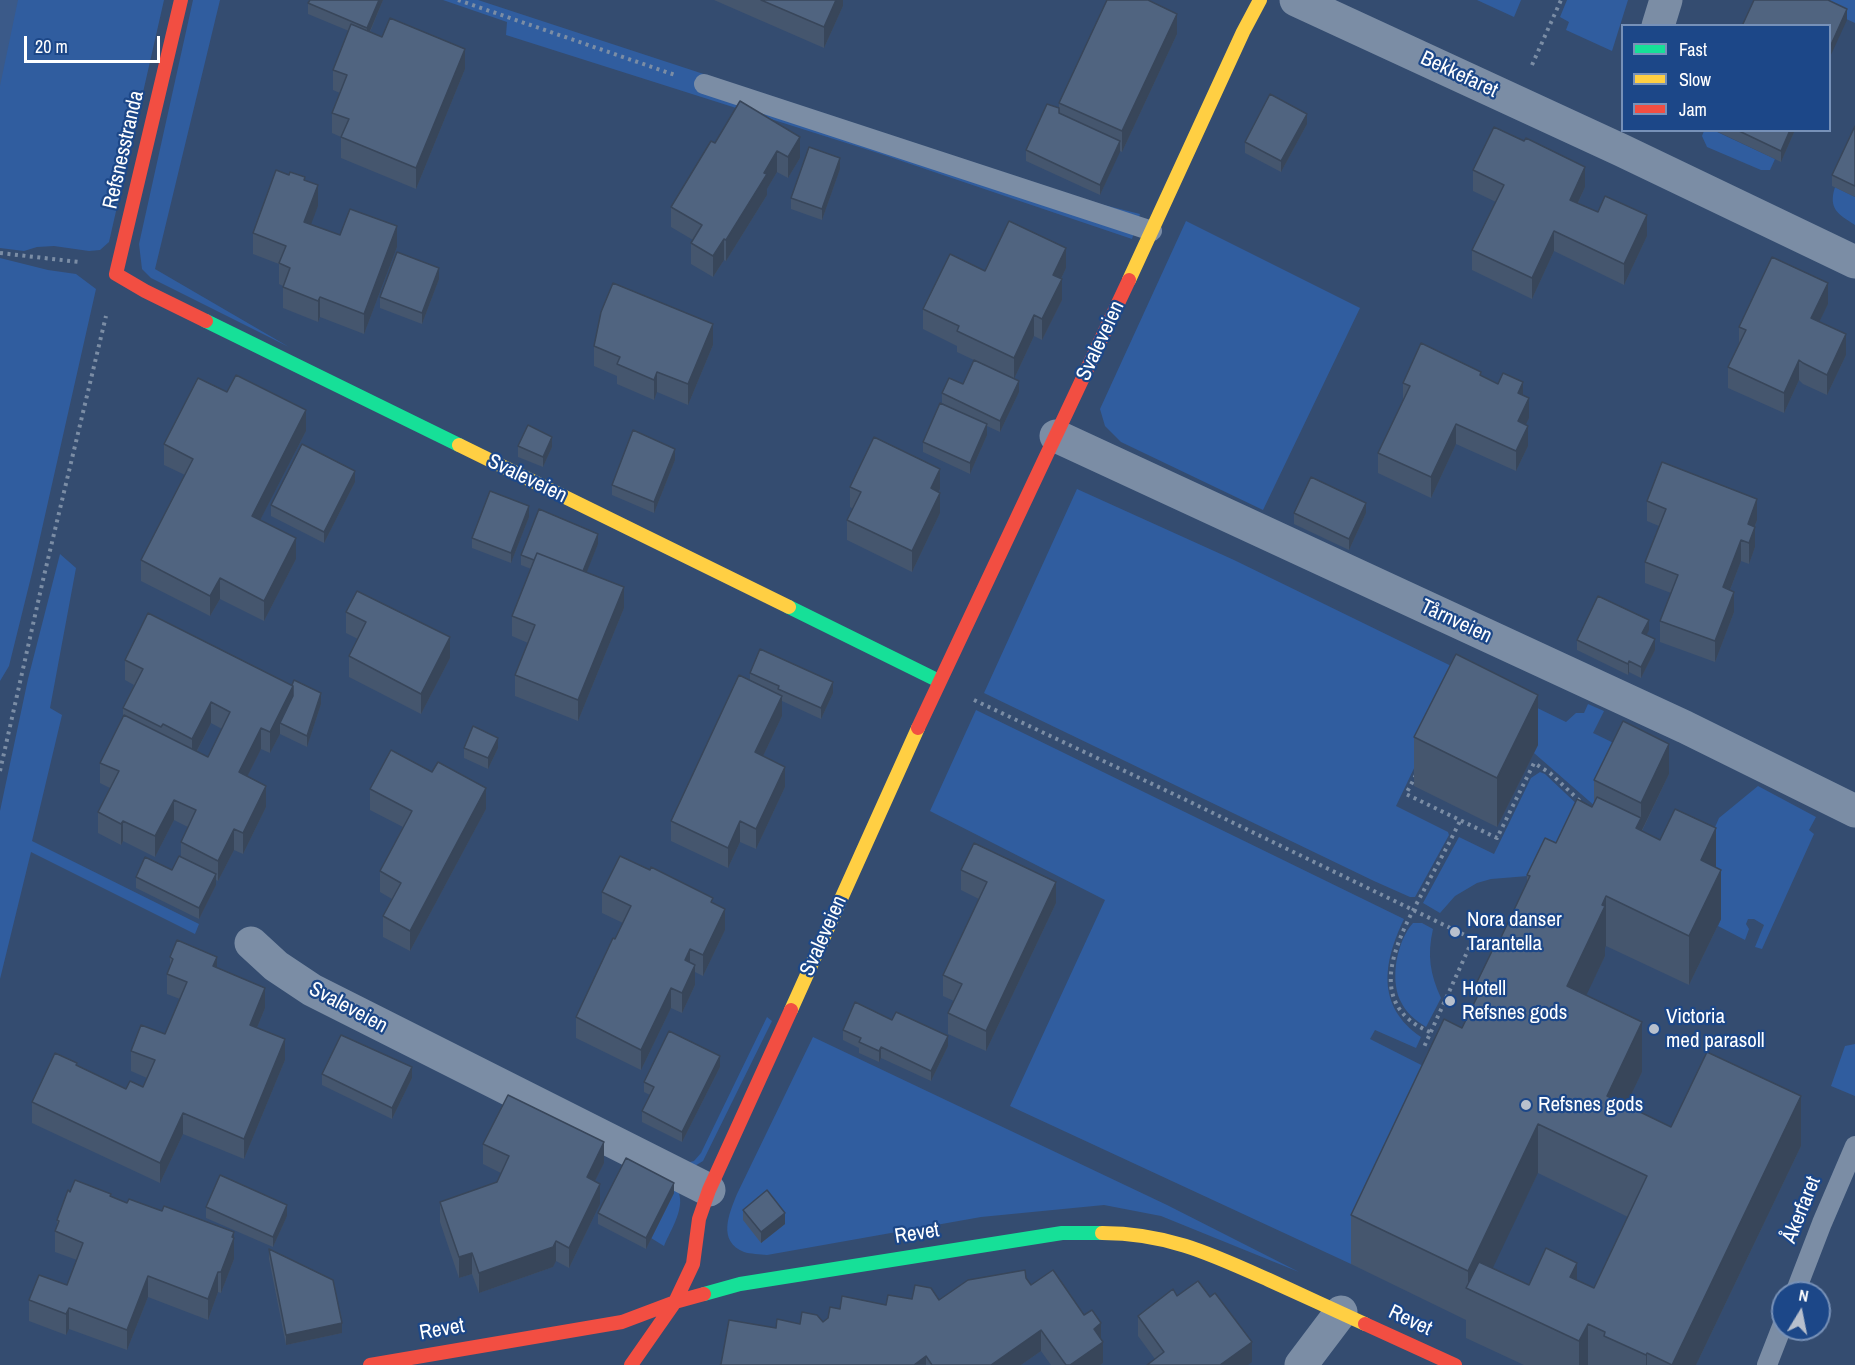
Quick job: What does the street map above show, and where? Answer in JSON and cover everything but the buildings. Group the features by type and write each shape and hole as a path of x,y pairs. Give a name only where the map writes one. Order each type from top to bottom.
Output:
{"street":[{"name":"Refsnesstranda","path":"116,274 181,0"},
{"name":"Svaleveien","path":"631,1365 675,1302 693,1264 699,1220 709,1190 939,681 1260,0"},
{"name":"Bekkefaret","path":"1296,0 1515,101 1624,140 1855,262"},
{"path":"1659,24 1665,0"},
{"name":"Svaleveien","path":"116,274 146,291 939,681"},
{"name":"Tårnveien","path":"1056,436 1674,722 1855,811"},
{"name":"Svaleveien","path":"251,944 276,966 312,990 709,1190"},
{"name":"Revet","path":"370,1365 622,1322 675,1302 740,1284 1062,1233 1120,1233 1163,1239 1202,1250 1455,1365"},
{"path":"1301,1365 1341,1312"}],"lane":[{"path":"704,84 1152,231"},
{"name":"Åkerfaret","path":"1800,1281 1855,1146"},
{"path":"1767,1365 1776,1341"}],"path":[{"path":"458,0 704,84"},
{"path":"1515,101 1561,0"},
{"path":"0,253 62,259 88,264 116,274 0,771"},
{"path":"939,681 1505,956"},
{"path":"1416,774 1406,794 1497,838 1534,763 1550,773 1584,805"},
{"path":"1430,1032 1407,1018 1396,1004 1392,988 1393,956 1398,939 1460,821"},
{"path":"1424,1047 1473,939"}],"shaded area":[{"path":"0,0 164,0 109,242 100,250 89,251 54,246 37,247 24,251 0,248"},
{"path":"0,0 18,0 0,86"},
{"path":"193,0 220,0 155,269 289,347 151,278 142,269 139,244"},
{"path":"443,0 478,0 1100,204 1140,214 1132,239 878,153 506,35 507,22"},
{"path":"1477,0 1521,0 1514,17"},
{"path":"1567,0 1628,0 1612,51 1566,30 1569,22 1560,17"},
{"path":"1805,0 1855,0 1855,23"},
{"path":"1704,132 1717,132 1775,159 1770,170 1761,170 1707,147 1702,136"},
{"path":"1835,187 1855,197 1855,225 1836,210 1833,201"},
{"path":"1186,221 1360,308 1263,510 1121,442 1105,426 1100,409"},
{"path":"0,258 48,270 76,274 96,289 32,573 9,666 0,681"},
{"path":"1077,489 1234,560 1566,722 1576,713 1584,713 1588,704 1604,711 1593,733 1624,748 1596,807 1534,753 1437,720 1396,806 1448,832 1449,835 1415,897 1410,897 984,693"},
{"path":"60,554 76,568 50,708 62,715 32,841 199,924 195,934 31,852 0,979 0,811 28,679"},
{"path":"976,710 1404,919 1391,952 1388,967 1390,998 1396,1012 1406,1025 1421,1037 1416,1048 1375,1030 1370,1039 1441,1075 1351,1264 1010,1106 1105,900 930,811"},
{"path":"1540,772 1545,774 1582,809 1598,819 1528,876 1491,879 1477,883 1455,896 1440,913 1423,903 1459,837 1494,854 1531,778"},
{"path":"1758,786 1816,817 1809,830 1814,834 1762,949 1755,947 1764,925 1754,919 1748,919 1746,924 1749,929 1745,940 1718,926 1721,919 1697,869 1719,818"},
{"path":"1413,923 1422,923 1433,929 1430,947 1431,964 1434,981 1441,998 1426,1027 1405,1009 1397,991 1396,971 1399,949"},
{"path":"767,1017 772,1021 703,1161 693,1167 686,1163 694,1161 701,1153"},
{"path":"813,1037 1167,1205 1299,1272 1161,1216 1104,1205 981,1217 767,1255 744,1252 730,1241 727,1226 731,1210"},
{"path":"1855,1044 1855,1096 1831,1086 1845,1046"},
{"path":"627,1165 677,1189 680,1196 679,1210 664,1246 651,1238"}],"traffic: fast":[{"path":"206,321 459,445"},
{"path":"789,607 939,681"},
{"path":"704,1294 740,1284 1062,1233 1102,1233"}],"traffic: slow":[{"path":"1129,280 1243,32 1260,0"},
{"path":"459,445 789,607"},
{"path":"791,1010 918,728"},
{"path":"1102,1233 1147,1237 1188,1247 1248,1271 1365,1324"}],"traffic: jam":[{"path":"181,0 116,274 206,321"},
{"path":"918,728 1129,280"},
{"path":"631,1365 675,1302 693,1264 699,1219 709,1190 791,1010"},
{"path":"370,1365 622,1322 675,1302 704,1294"},
{"path":"1365,1324 1455,1365"}],"place":[{"name":"Nora danser Tarantella","path":"1455,932"},
{"name":"Hotell Refsnes gods","path":"1450,1001"},
{"name":"Victoria med parasoll","path":"1654,1029"},
{"name":"Refsnes gods","path":"1526,1105"}]}
